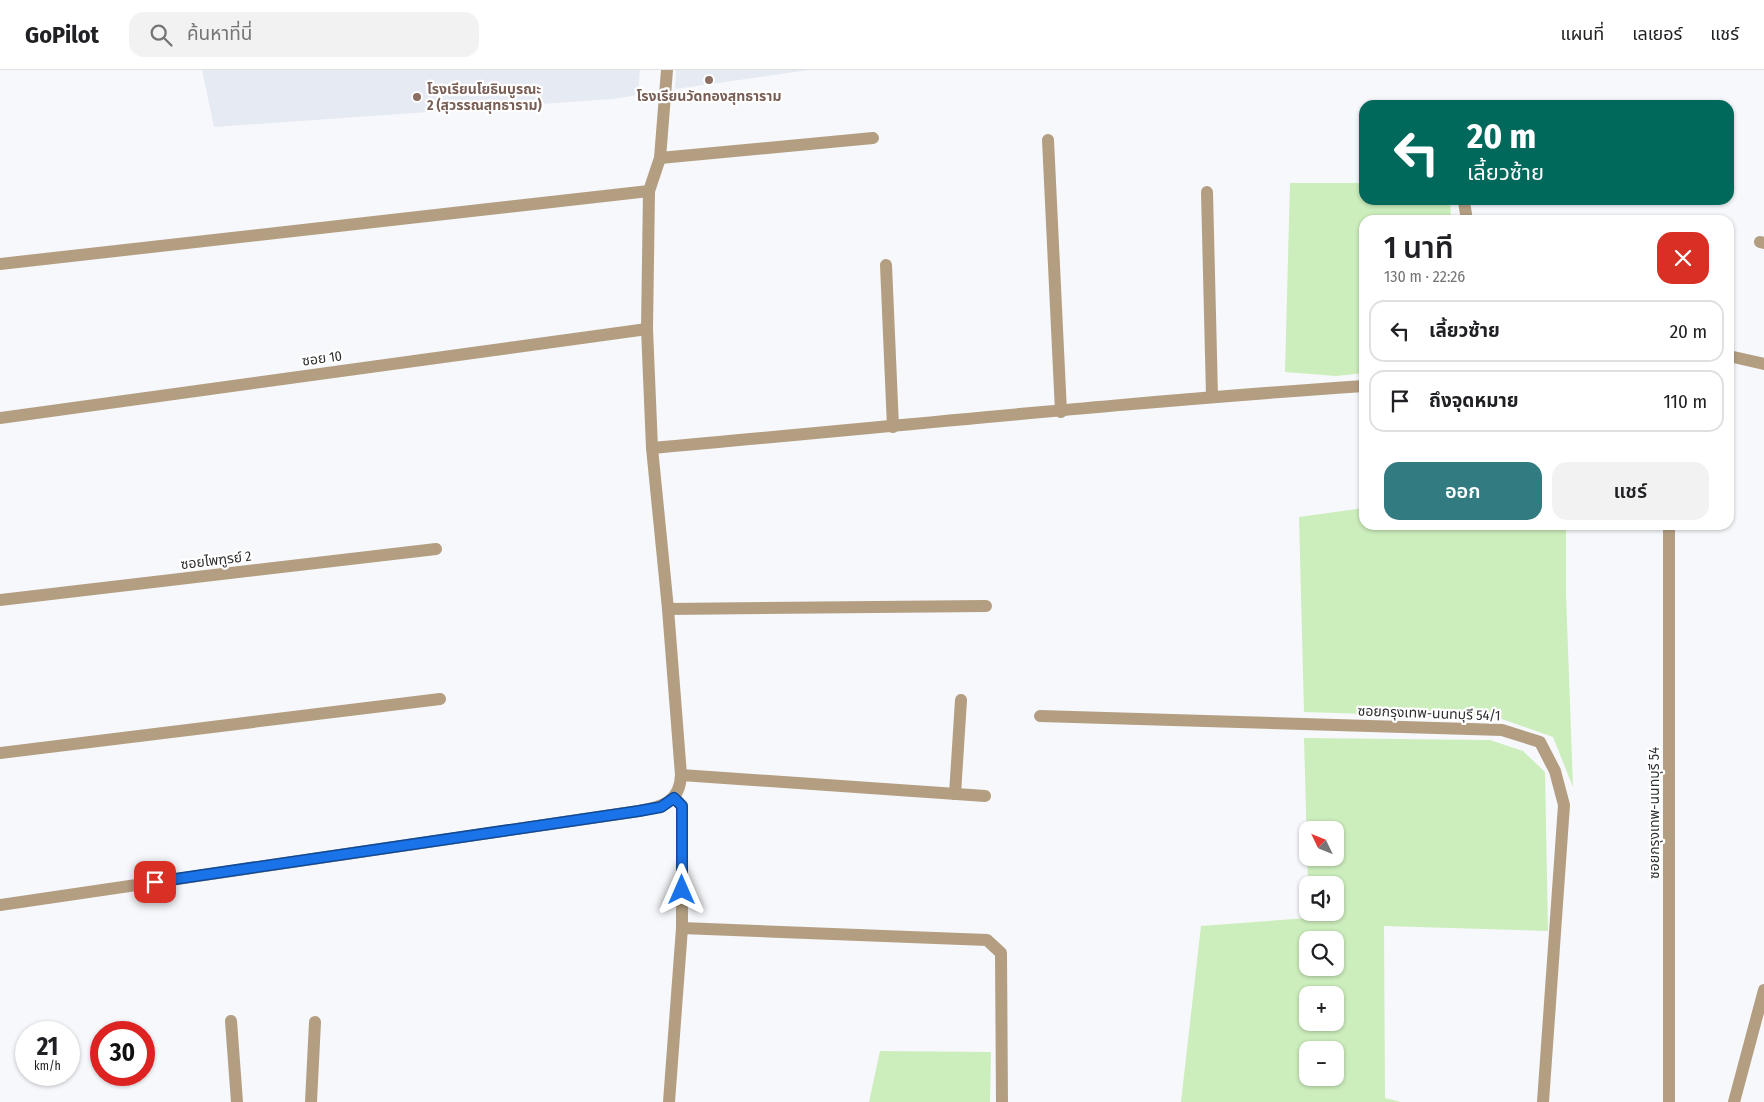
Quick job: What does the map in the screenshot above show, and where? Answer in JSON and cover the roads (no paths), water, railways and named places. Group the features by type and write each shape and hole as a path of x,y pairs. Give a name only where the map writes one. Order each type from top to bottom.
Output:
{"street":[{"path":"0,905 639,811 661,807 674,798 677,794 681,775 668,609 652,448 647,329 649,191 660,158 667,70"},
{"path":"660,158 873,138"},
{"path":"1048,140 1061,412"},
{"path":"0,264 649,191"},
{"path":"1207,192 1212,396"},
{"path":"886,265 894,427"},
{"name":"ซอย 10","path":"0,418 647,329"},
{"path":"1734,357 1764,364"},
{"path":"652,448 1061,412 1212,396 1359,386"},
{"name":"ซอยกรุงเทพ-นนทบุรี 54","path":"1669,530 1669,1102"},
{"name":"ซอยไพฑูรย์ 2","path":"0,600 436,549"},
{"path":"668,609 986,606"},
{"path":"0,753 440,698"},
{"path":"955,794 961,700"},
{"name":"ซอยกรุงเทพ-นนทบุรี 54/1","path":"1040,716 1502,730 1540,742 1555,771 1564,805 1543,1102"},
{"path":"681,775 985,796"},
{"path":"669,1102 682,928 682,806 674,798"},
{"path":"682,928 987,940 1001,953 1002,1102"},
{"path":"1734,1102 1764,990"},
{"path":"231,1021 237,1102"},
{"path":"310,1102 315,1022"}],"place":[{"name":"โรงเรียนวัดทองสุทธาราม","path":"709,80"},
{"name":"โรงเรียนโยธินบูรณะ 2 (สุวรรณสุทธาราม)","path":"417,97"}]}
